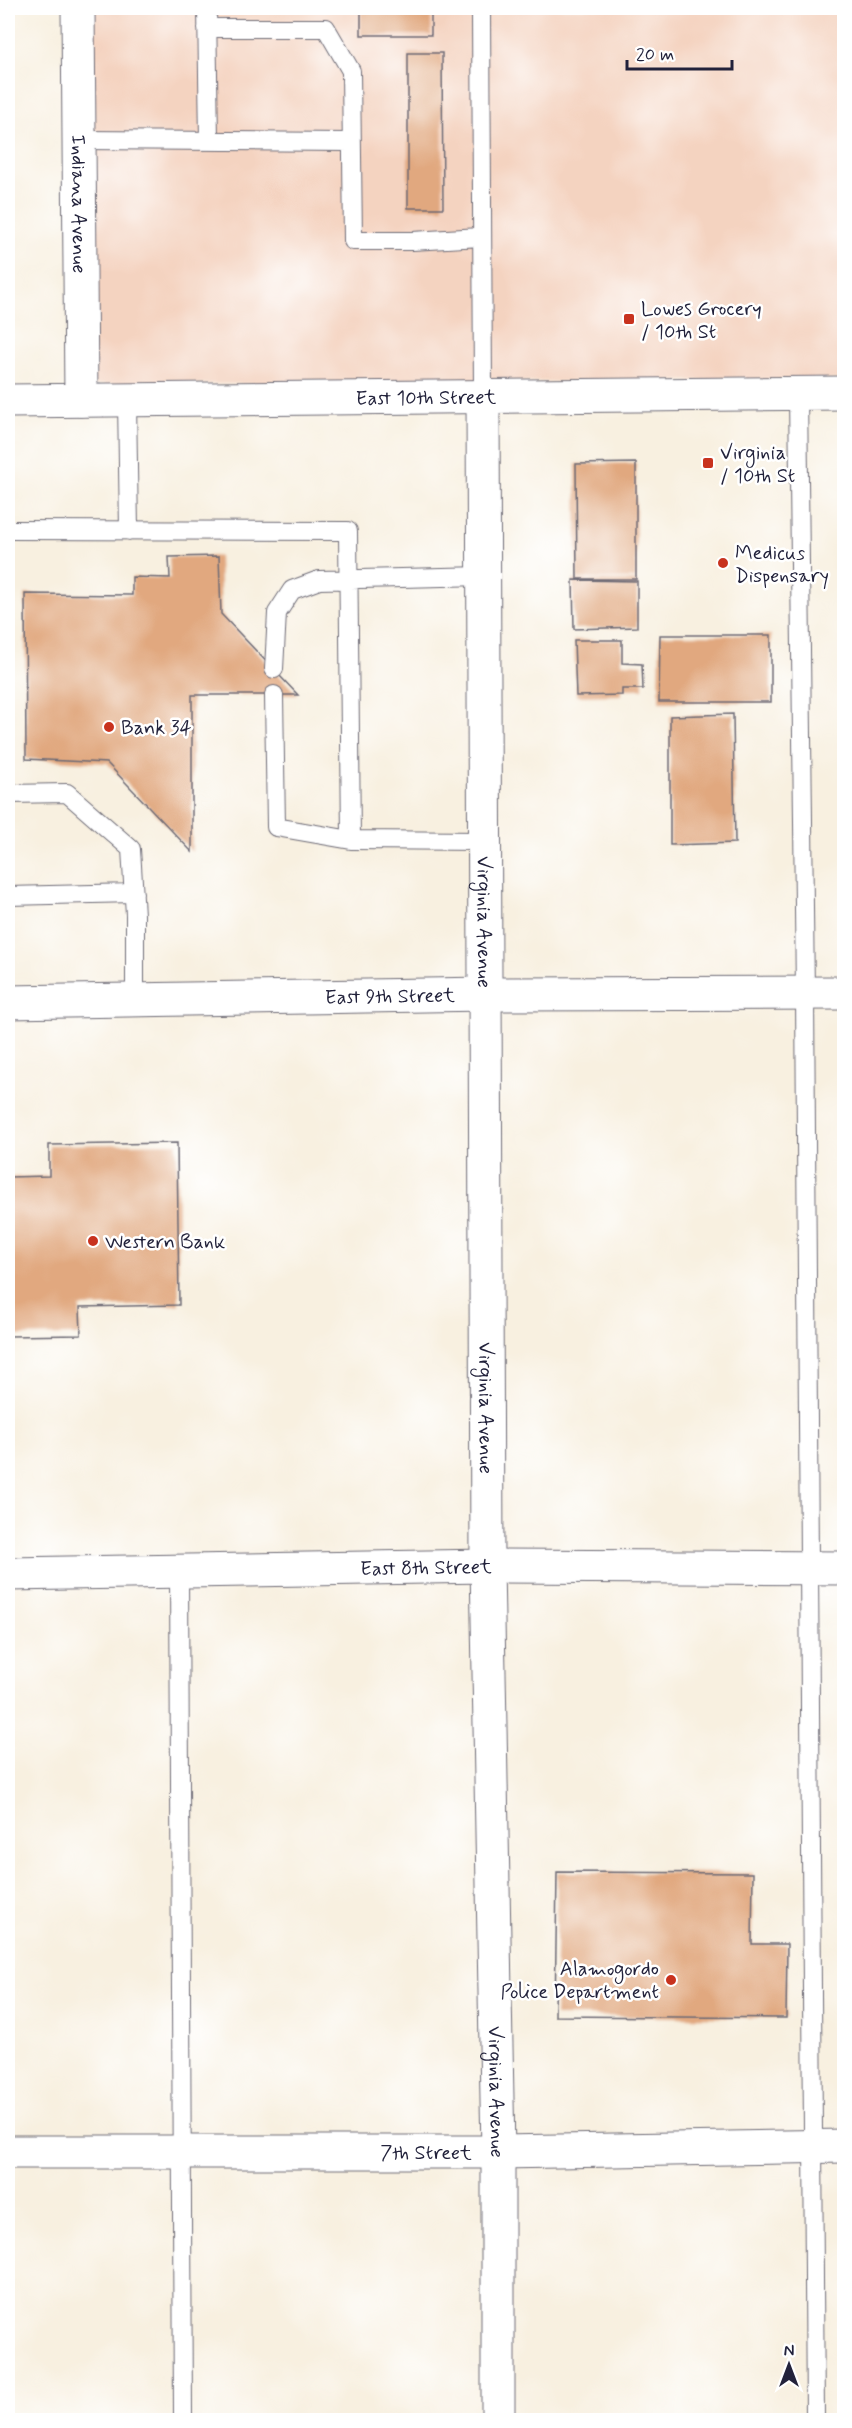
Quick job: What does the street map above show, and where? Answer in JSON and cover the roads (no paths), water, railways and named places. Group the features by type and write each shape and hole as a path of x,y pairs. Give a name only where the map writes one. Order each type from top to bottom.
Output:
{"street":[{"name":"Indiana Avenue","path":"78,8 81,400"},
{"name":"East 10th Street","path":"8,401 844,393"},
{"name":"Virginia Avenue","path":"483,396 487,1566 498,2152 498,2421"},
{"name":"East 9th Street","path":"8,1002 486,994 844,993"},
{"name":"East 8th Street","path":"8,1574 487,1566 844,1568"},
{"name":"7th Street","path":"8,2152 498,2152 844,2146"}],"lane":[{"path":"207,8 209,141"},
{"path":"481,8 483,396"},
{"path":"207,28 326,28 351,71 353,241 412,241 481,237"},
{"path":"79,140 351,142"},
{"path":"798,393 805,993 815,2421"},
{"path":"128,400 129,531"},
{"path":"8,530 348,531 351,840"},
{"path":"274,669 277,613 292,590 319,580 484,576"},
{"path":"274,695 276,827 351,840 485,841"},
{"path":"8,794 67,793 131,849 134,893 135,1000"},
{"path":"8,896 134,893"},
{"path":"178,1571 183,2421"}],"place":[{"name":"Lowes Grocery / 10th St","path":"629,319"},
{"name":"Virginia / 10th St","path":"708,463"},
{"name":"Medicus Dispensary","path":"723,563"},
{"name":"Bank 34","path":"109,727"},
{"name":"Western Bank","path":"93,1241"},
{"name":"Alamogordo Police Department","path":"671,1980"}]}
